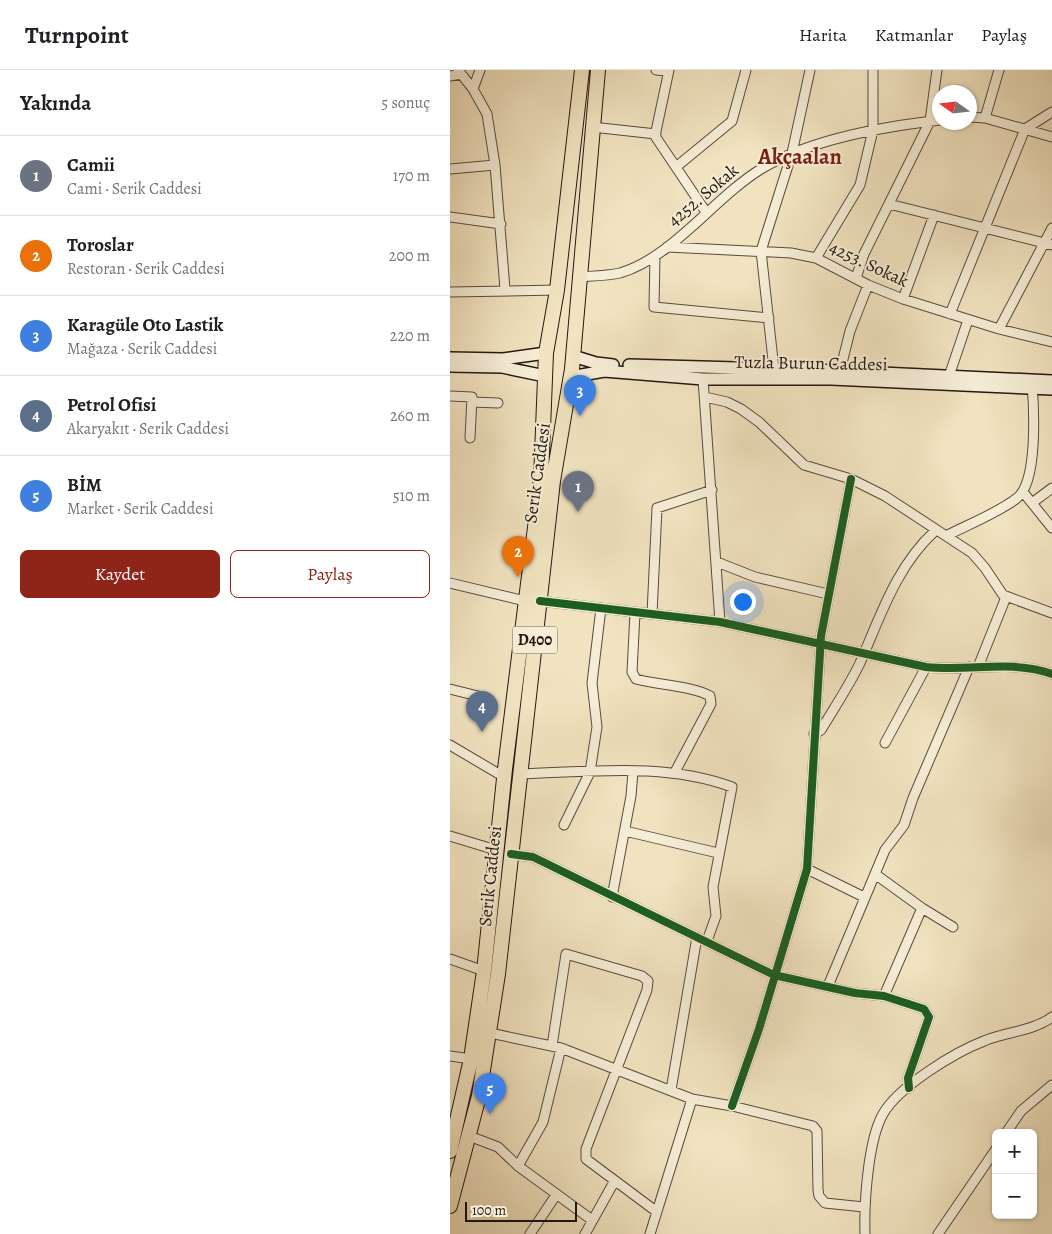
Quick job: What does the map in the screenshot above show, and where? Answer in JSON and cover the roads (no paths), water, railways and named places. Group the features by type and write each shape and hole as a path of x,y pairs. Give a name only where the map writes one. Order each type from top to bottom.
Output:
{"highway":[{"name":"Serik Caddesi","path":"450,1152 471,1059 484,971 504,777 540,479 546,353 557,290 582,70"},
{"name":"Serik Caddesi","path":"450,1206 469,1136 490,1033 552,481 571,377 578,276 598,70"},
{"path":"546,353 563,351 572,356"},
{"path":"544,376 559,380 571,377"}],"main road":[{"path":"450,358 503,359 546,353"},
{"name":"Tuzla Burun Caddesi","path":"572,356 601,364 949,376 1032,385 1052,390"},
{"path":"450,366 502,367 544,376"},
{"name":"Tuzla Burun Caddesi","path":"571,377 604,371 703,379 1032,385 1052,381"}],"street":[{"path":"473,89 480,70"},
{"path":"656,70 668,71 656,134 706,212"},
{"path":"676,167 732,121 746,70"},
{"path":"774,369 761,251 792,153 810,70"},
{"path":"816,258 860,185 873,130 873,70"},
{"path":"856,278 864,254 930,121 937,70"},
{"path":"985,118 1000,70"},
{"path":"450,76 459,72 473,89 488,114 495,164 505,290"},
{"path":"950,314 984,227 1026,129 1052,112"},
{"path":"977,117 985,118 1052,137"},
{"name":"4252. Sokak","path":"578,276 620,273 655,256 746,179 792,153 873,130 930,121"},
{"path":"592,127 656,134"},
{"path":"450,168 495,164"},
{"path":"889,204 1048,244"},
{"path":"903,299 934,215"},
{"path":"450,217 500,224"},
{"path":"999,330 1048,244 1052,228"},
{"name":"4253. Sokak","path":"666,247 761,251 816,258 868,285 903,299 999,330 1052,342"},
{"path":"655,256 654,307 769,318"},
{"path":"840,371 850,331 868,285"},
{"path":"450,292 557,290"},
{"path":"949,376 968,320"},
{"path":"703,379 720,622"},
{"path":"946,536 1017,498 1026,487 1035,432 1032,385"},
{"path":"450,396 472,397 470,438"},
{"path":"705,397 727,402 741,409 759,422 804,465 851,479 886,496 935,531 963,546 979,561 1006,598 1052,613"},
{"path":"472,402 498,404"},
{"path":"732,1106 759,1029 807,869 814,734 822,644 828,594 851,479"},
{"path":"1032,503 1052,488"},
{"path":"652,614 657,508 712,490"},
{"path":"1023,492 1052,528"},
{"path":"814,734 821,730 859,665 892,590 911,558 920,545 935,531"},
{"path":"717,562 755,577 828,594"},
{"path":"450,583 525,601"},
{"path":"828,986 885,850 904,825 913,798 1006,598"},
{"path":"540,600 720,622 926,666 1026,666 1052,674"},
{"path":"564,825 590,772 596,726 592,683 601,608"},
{"path":"635,612 632,672 636,679 657,685 702,692 710,696 711,704 675,772"},
{"path":"885,743 926,666"},
{"path":"450,691 482,697"},
{"path":"450,745 504,777"},
{"path":"612,897 625,831 633,772"},
{"path":"520,774 675,772 714,780 732,786 713,887 716,916 707,941"},
{"path":"625,831 718,853"},
{"path":"450,836 496,850"},
{"path":"510,854 533,857 774,975 864,994 884,996 924,1009 929,1014 908,1078 909,1088"},
{"path":"807,869 864,897"},
{"path":"874,874 952,927"},
{"path":"884,996 922,908"},
{"path":"671,1090 698,937"},
{"path":"518,1166 543,1122 556,1047 566,954 642,976 648,981 647,990 586,1149 586,1159 614,1182 657,1212"},
{"path":"450,959 484,971"},
{"path":"865,1234 864,1207 869,1166 882,1115 888,1105 958,1052 994,1037 1042,1023 1052,1016"},
{"path":"490,1033 556,1047 692,1099 732,1106 815,1128 819,1196 825,1203 864,1207"},
{"path":"450,1056 471,1059"},
{"path":"1009,1129 1022,1111 1052,1085"},
{"path":"650,1234 692,1099"},
{"path":"469,1136 498,1147 518,1166 592,1220"},
{"path":"938,1234 992,1155"},
{"path":"585,1234 614,1182"},
{"path":"530,1234 556,1194"}],"place":[{"name":"Karagüle Oto Lastik","path":"580,416"},
{"name":"Camii","path":"578,512"},
{"name":"Toroslar","path":"518,577"},
{"name":"Petrol Ofisi","path":"482,732"},
{"name":"BİM","path":"490,1114"}],"district":[{"name":"Akçaalan","path":"800,157"}]}
